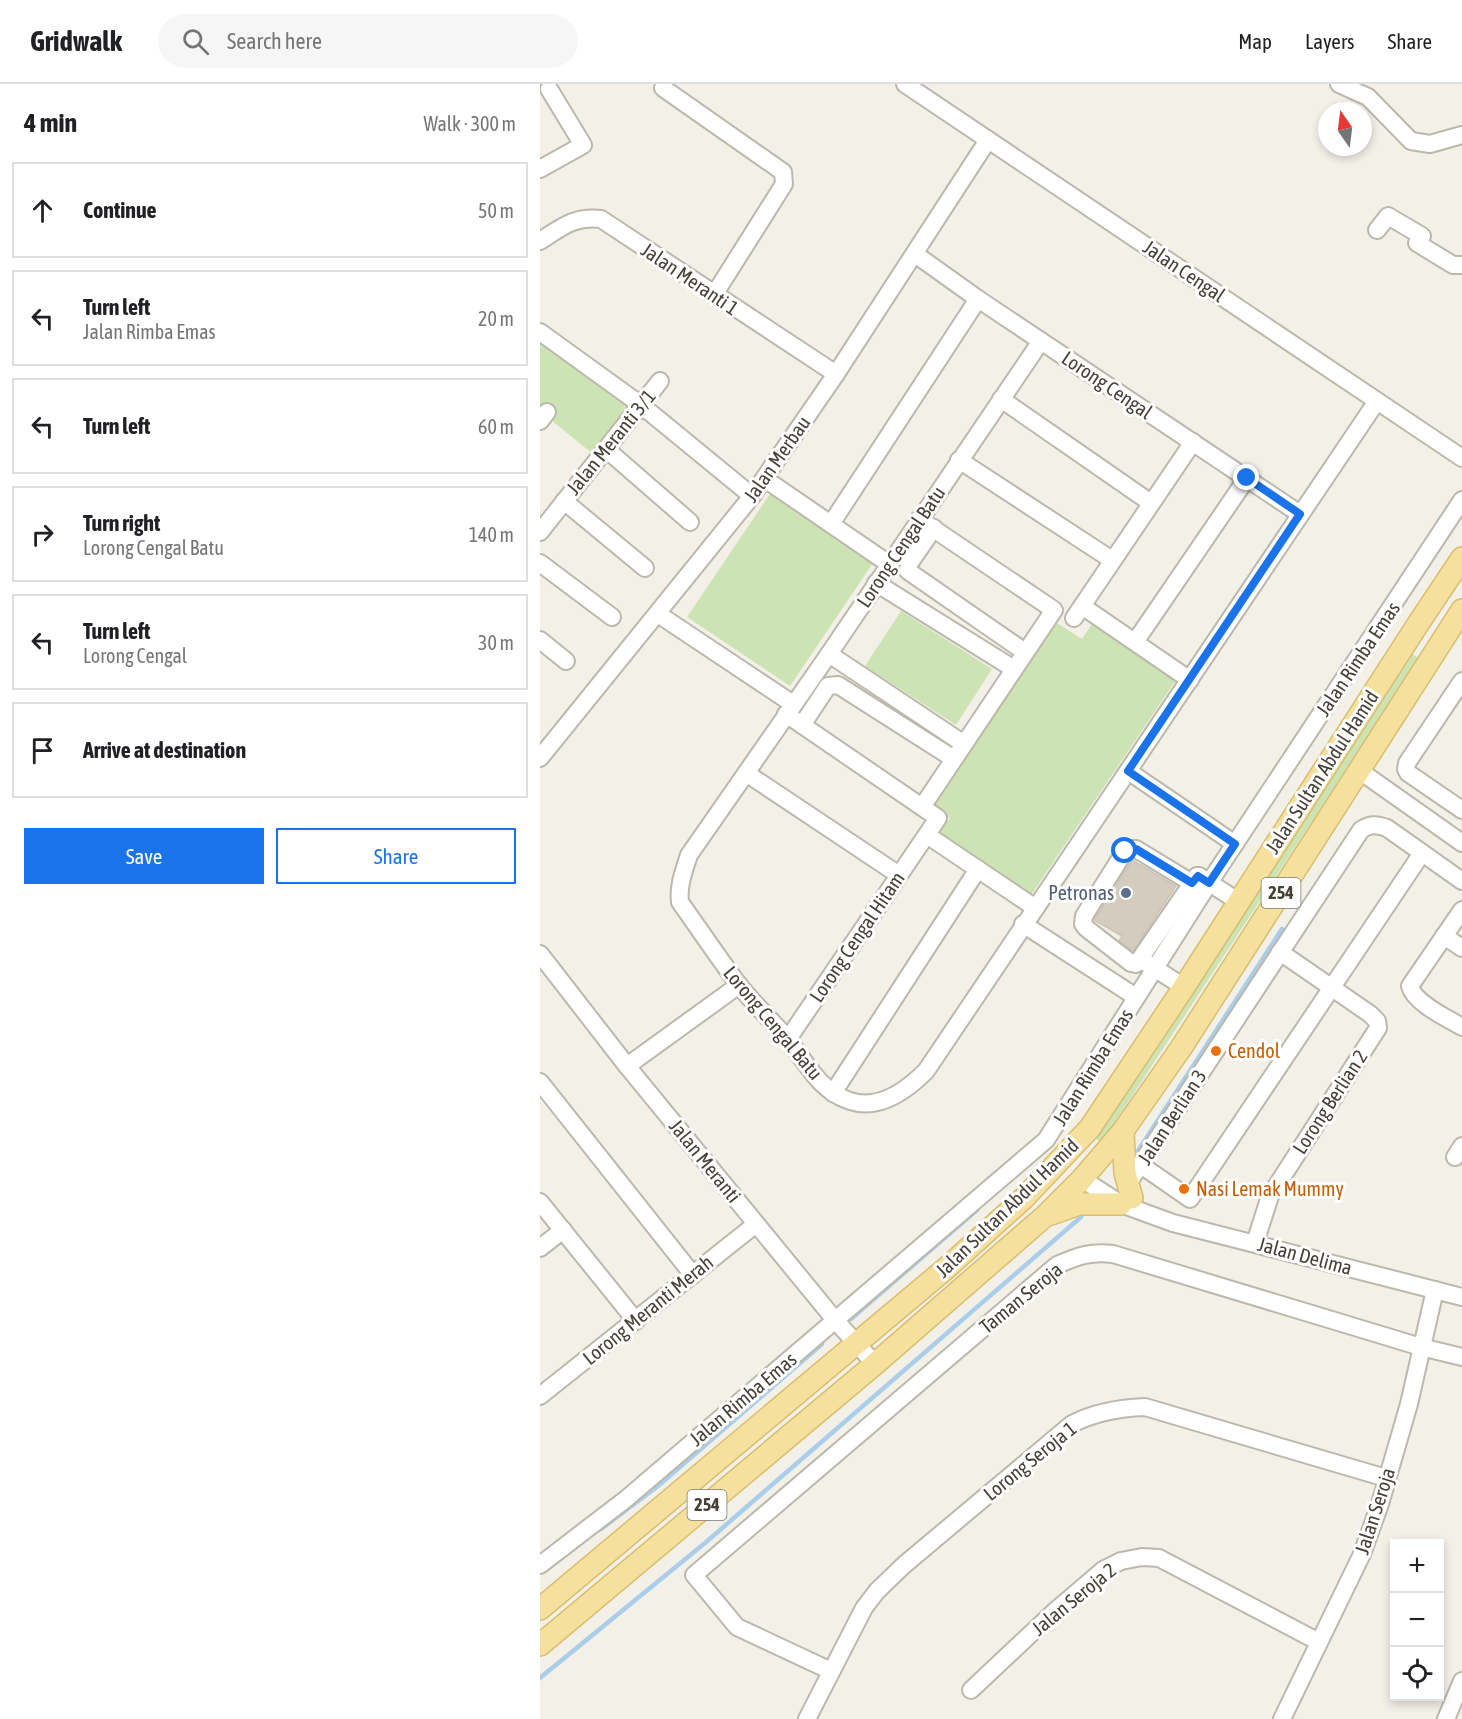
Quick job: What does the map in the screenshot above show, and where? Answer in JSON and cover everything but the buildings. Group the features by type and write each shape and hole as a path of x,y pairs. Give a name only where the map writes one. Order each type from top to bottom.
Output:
{"main road":[{"name":"Jalan Sultan Abdul Hamid","path":"540,1609 950,1265 1024,1198 1090,1128 1462,558"},
{"name":"Jalan Sultan Abdul Hamid","path":"540,1645 875,1364 1045,1216 1123,1131 1181,1048 1462,610"},
{"path":"1024,1198 1038,1196 1059,1180 1084,1173 1090,1128"},
{"path":"1045,1216 1079,1204 1127,1196 1123,1131"}],"street":[{"name":"Jalan Cengal","path":"905,84 1462,458"},
{"path":"1339,84 1368,97 1411,141 1430,144 1462,135"},
{"path":"663,88 783,172 784,184 714,295"},
{"path":"540,169 583,145 549,89"},
{"name":"Jalan Merbau","path":"540,758 765,479 988,140"},
{"path":"1377,230 1388,216 1422,236 1418,243 1454,265 1462,265"},
{"name":"Jalan Meranti 1","path":"540,241 573,220 601,219 836,374"},
{"name":"Lorong Cengal","path":"915,254 978,299 1300,514"},
{"path":"831,524 978,299"},
{"path":"540,332 641,405 752,496"},
{"name":"Lorong Cengal Batu","path":"1041,341 830,654 689,855 679,891 680,902 739,985 788,1040 813,1075 833,1093 852,1102 869,1103 890,1099 910,1087 926,1071 1377,401"},
{"name":"Jalan Meranti 3/1","path":"540,532 660,381"},
{"path":"1001,399 1151,503"},
{"path":"1190,680 1135,642 1078,612 1192,442"},
{"path":"606,449 690,522"},
{"path":"959,460 1112,560"},
{"path":"1135,642 1247,478"},
{"path":"765,479 889,564"},
{"name":"Jalan Rimba Emas","path":"540,1565 626,1499 1046,1140 1155,969 1200,883 1235,844 1462,500"},
{"path":"564,501 645,568"},
{"path":"919,519 1054,610 922,807"},
{"path":"934,528 909,564 908,571 1025,652"},
{"path":"540,563 612,617"},
{"path":"876,583 1014,669"},
{"path":"658,614 790,709 802,725 938,818 927,835 1035,907"},
{"path":"540,640 566,661"},
{"path":"830,654 964,744"},
{"path":"1462,681 1407,763 1406,769 1408,773 1462,810"},
{"path":"802,725 828,686 838,685 954,759"},
{"path":"1128,771 1235,844"},
{"path":"1360,771 1462,843"},
{"path":"746,773 899,875"},
{"name":"Jalan Berlian 3","path":"1127,1196 1141,1165 1354,838 1368,825 1378,824 1422,853"},
{"name":"Lorong Cengal Hitam","path":"788,1040 927,835"},
{"path":"1200,883 1133,965 1083,924 1084,916 1125,851 1130,849 1136,849 1239,902"},
{"path":"1141,1165 1190,1199 1422,853 1462,882"},
{"path":"833,1093 978,869"},
{"path":"1462,910 1410,986 1412,994 1419,1000 1462,1027"},
{"path":"1023,924 1136,998"},
{"path":"1444,936 1462,948"},
{"path":"1280,952 1332,987"},
{"name":"Jalan Meranti","path":"540,954 627,1066 756,1224 835,1320 875,1364"},
{"path":"1140,959 1184,987"},
{"path":"627,1066 739,985"},
{"name":"Lorong Berlian 2","path":"1255,1243 1270,1196 1378,1028 1377,1021 1370,1014 1332,987"},
{"path":"540,1082 693,1275"},
{"name":"Jalan Delima","path":"1084,1173 1127,1196 1149,1213 1173,1223 1462,1297"},
{"path":"540,1202 636,1321"},
{"name":"Lorong Meranti Merah","path":"540,1396 756,1224"},
{"path":"540,1248 563,1230"},
{"name":"Taman Seroja","path":"831,1671 737,1627 694,1575 1057,1265 1097,1251 1113,1254 1421,1347 1462,1357"},
{"name":"Jalan Seroja","path":"1282,1719 1362,1554 1380,1504 1409,1404 1435,1290"},
{"name":"Lorong Seroja 1","path":"807,1719 864,1608 877,1591 904,1565 1063,1432 1086,1417 1128,1408 1145,1407 1386,1478"},
{"name":"Jalan Seroja 2","path":"971,1690 1055,1611 1103,1570 1121,1561 1142,1557 1159,1558 1320,1642"},
{"path":"1446,1719 1462,1681"}],"green space":[{"path":"540,339 632,406 593,454 540,411"},
{"path":"772,491 875,560 790,686 687,617"},
{"path":"901,611 992,669 956,725 865,666"},
{"path":"1094,621 1178,677 1031,895 939,834 950,818 933,806 1057,623 1082,639"},
{"path":"1412,654 1419,658 1102,1142 1094,1138"}],"waterway":[{"path":"1134,1157 1282,929"},
{"path":"851,1319 977,1210"},
{"path":"540,1678 705,1543 1081,1217"},
{"path":"601,1529 658,1486 822,1344"}],"place":[{"name":"Petronas","path":"1126,893"},
{"name":"Cendol","path":"1216,1051"},
{"name":"Nasi Lemak Mummy","path":"1184,1189"}],"route":[{"path":"1125,851 1136,849 1192,883 1197,876 1209,883 1235,844 1128,771 1300,514 1247,478"}]}
